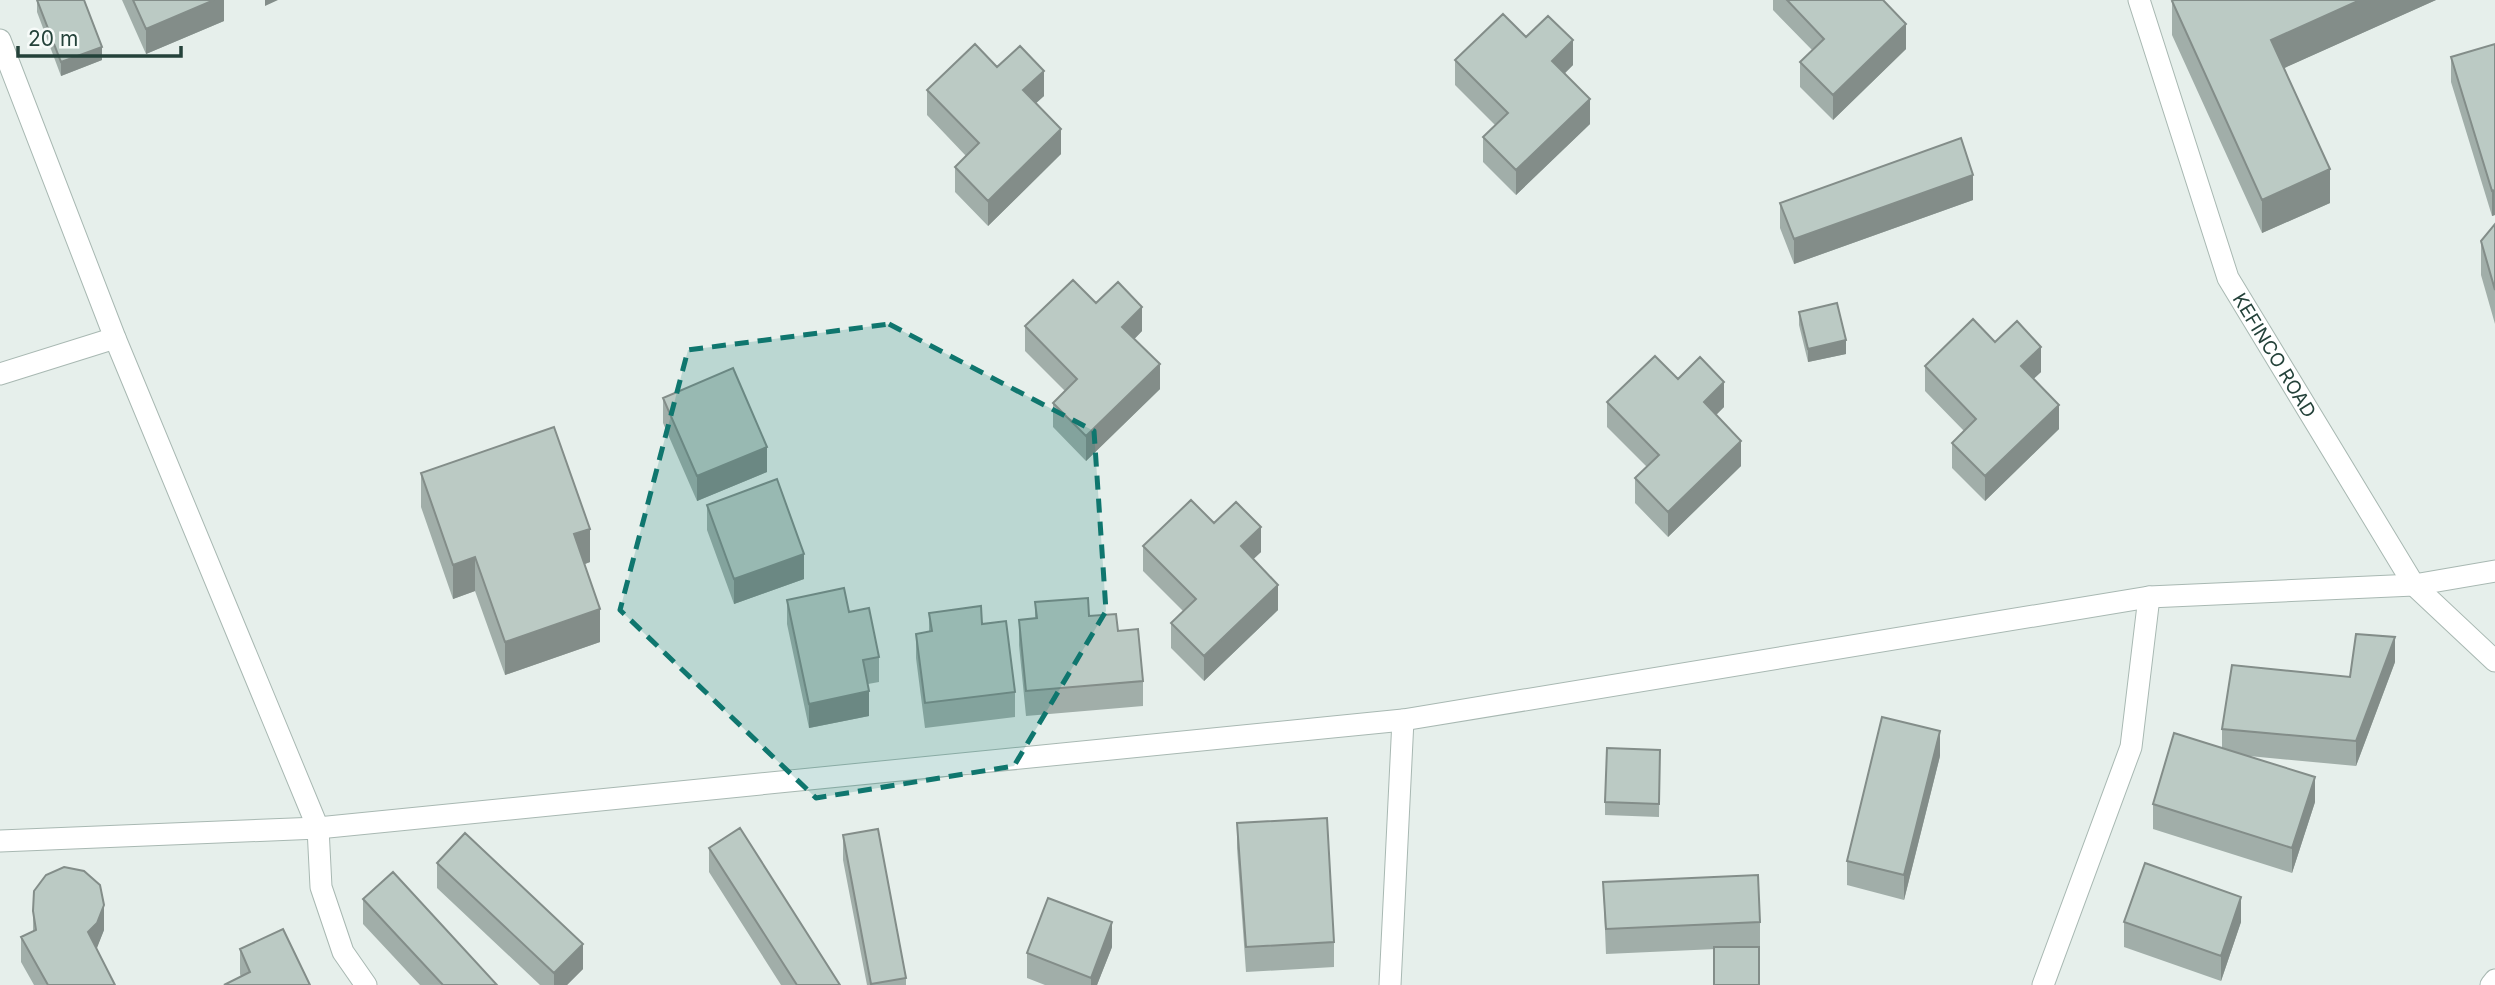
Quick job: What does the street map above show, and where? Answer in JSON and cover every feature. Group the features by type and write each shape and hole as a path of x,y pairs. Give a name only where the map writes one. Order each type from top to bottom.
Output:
{"street":[{"name":"KEFINCO ROAD","path":"2139,0 2228,278 2414,585 2495,661"},
{"path":"0,40 115,338 318,828 321,887 343,952 366,985"},
{"path":"0,374 115,338"},
{"path":"0,841 318,828 1403,720 2149,597 2414,585 2495,571"},
{"path":"2043,985 2131,747 2149,597"},
{"path":"1390,985 1403,720"},
{"path":"2491,985 2495,980"}],"highlighted area":[{"path":"889,324 1094,431 1106,611 1014,766 816,798 620,610 688,350"}],"building":[{"path":"37,0 84,0 102,47 61,62"},
{"path":"133,0 214,0 146,29"},
{"path":"1787,0 1883,0 1906,24 1833,95 1800,62 1824,39"},
{"path":"2360,0 2271,40 2330,169 2262,200 2172,1"},
{"path":"1503,14 1526,37 1548,16 1573,40 1552,61 1590,99 1516,170 1483,137 1508,113 1455,60"},
{"path":"975,44 997,67 1020,46 1044,71 1023,90 1061,129 988,201 955,167 979,143 927,90"},
{"path":"2495,44 2495,190 2492,191 2451,57"},
{"path":"1961,138 1973,175 1794,239 1780,203"},
{"path":"2495,224 2495,290 2481,241"},
{"path":"1073,280 1096,303 1118,282 1142,307 1122,327 1160,364 1086,436 1053,403 1077,379 1025,326"},
{"path":"1837,303 1846,340 1808,349 1799,312"},
{"path":"1973,319 1995,342 2017,321 2041,347 2021,366 2059,405 1985,476 1952,443 1976,419 1925,366"},
{"path":"1655,356 1678,379 1700,357 1724,382 1704,402 1741,441 1668,512 1635,478 1659,455 1607,402"},
{"path":"733,368 767,447 697,476 663,398"},
{"path":"554,427 590,529 574,534 600,609 505,642 475,557 453,565 421,473"},
{"path":"777,479 804,554 734,579 707,505"},
{"path":"1191,500 1214,523 1236,502 1261,527 1241,546 1278,585 1204,656 1171,623 1196,599 1143,546"},
{"path":"844,588 849,612 869,608 879,657 863,660 869,691 809,704 787,600"},
{"path":"1088,598 1089,616 1116,614 1118,631 1138,629 1143,681 1026,691 1019,620 1037,618 1035,602"},
{"path":"981,606 982,624 1006,621 1015,692 925,703 916,634 932,631 929,613"},
{"path":"2356,634 2395,637 2356,741 2222,729 2232,665 2350,677"},
{"path":"1882,717 1940,731 1904,875 1847,861"},
{"path":"2174,733 2315,777 2292,848 2153,804"},
{"path":"1607,748 1660,750 1659,804 1605,802"},
{"path":"1327,818 1334,942 1246,947 1237,823"},
{"path":"740,828 840,985 797,985 709,848"},
{"path":"878,829 906,978 871,984 843,835"},
{"path":"465,833 583,944 554,973 437,863"},
{"path":"2145,863 2241,897 2221,956 2124,922"},
{"path":"64,867 84,871 100,885 104,905 97,923 88,932 115,985 48,985 21,937 36,930 34,891 46,875"},
{"path":"393,872 497,985 443,985 363,899"},
{"path":"1758,875 1760,922 1606,929 1603,882"},
{"path":"1048,898 1112,922 1091,978 1027,953"},
{"path":"283,929 310,985 224,985 250,972 240,949"},
{"path":"1714,947 1759,947 1759,985 1714,985"}]}
